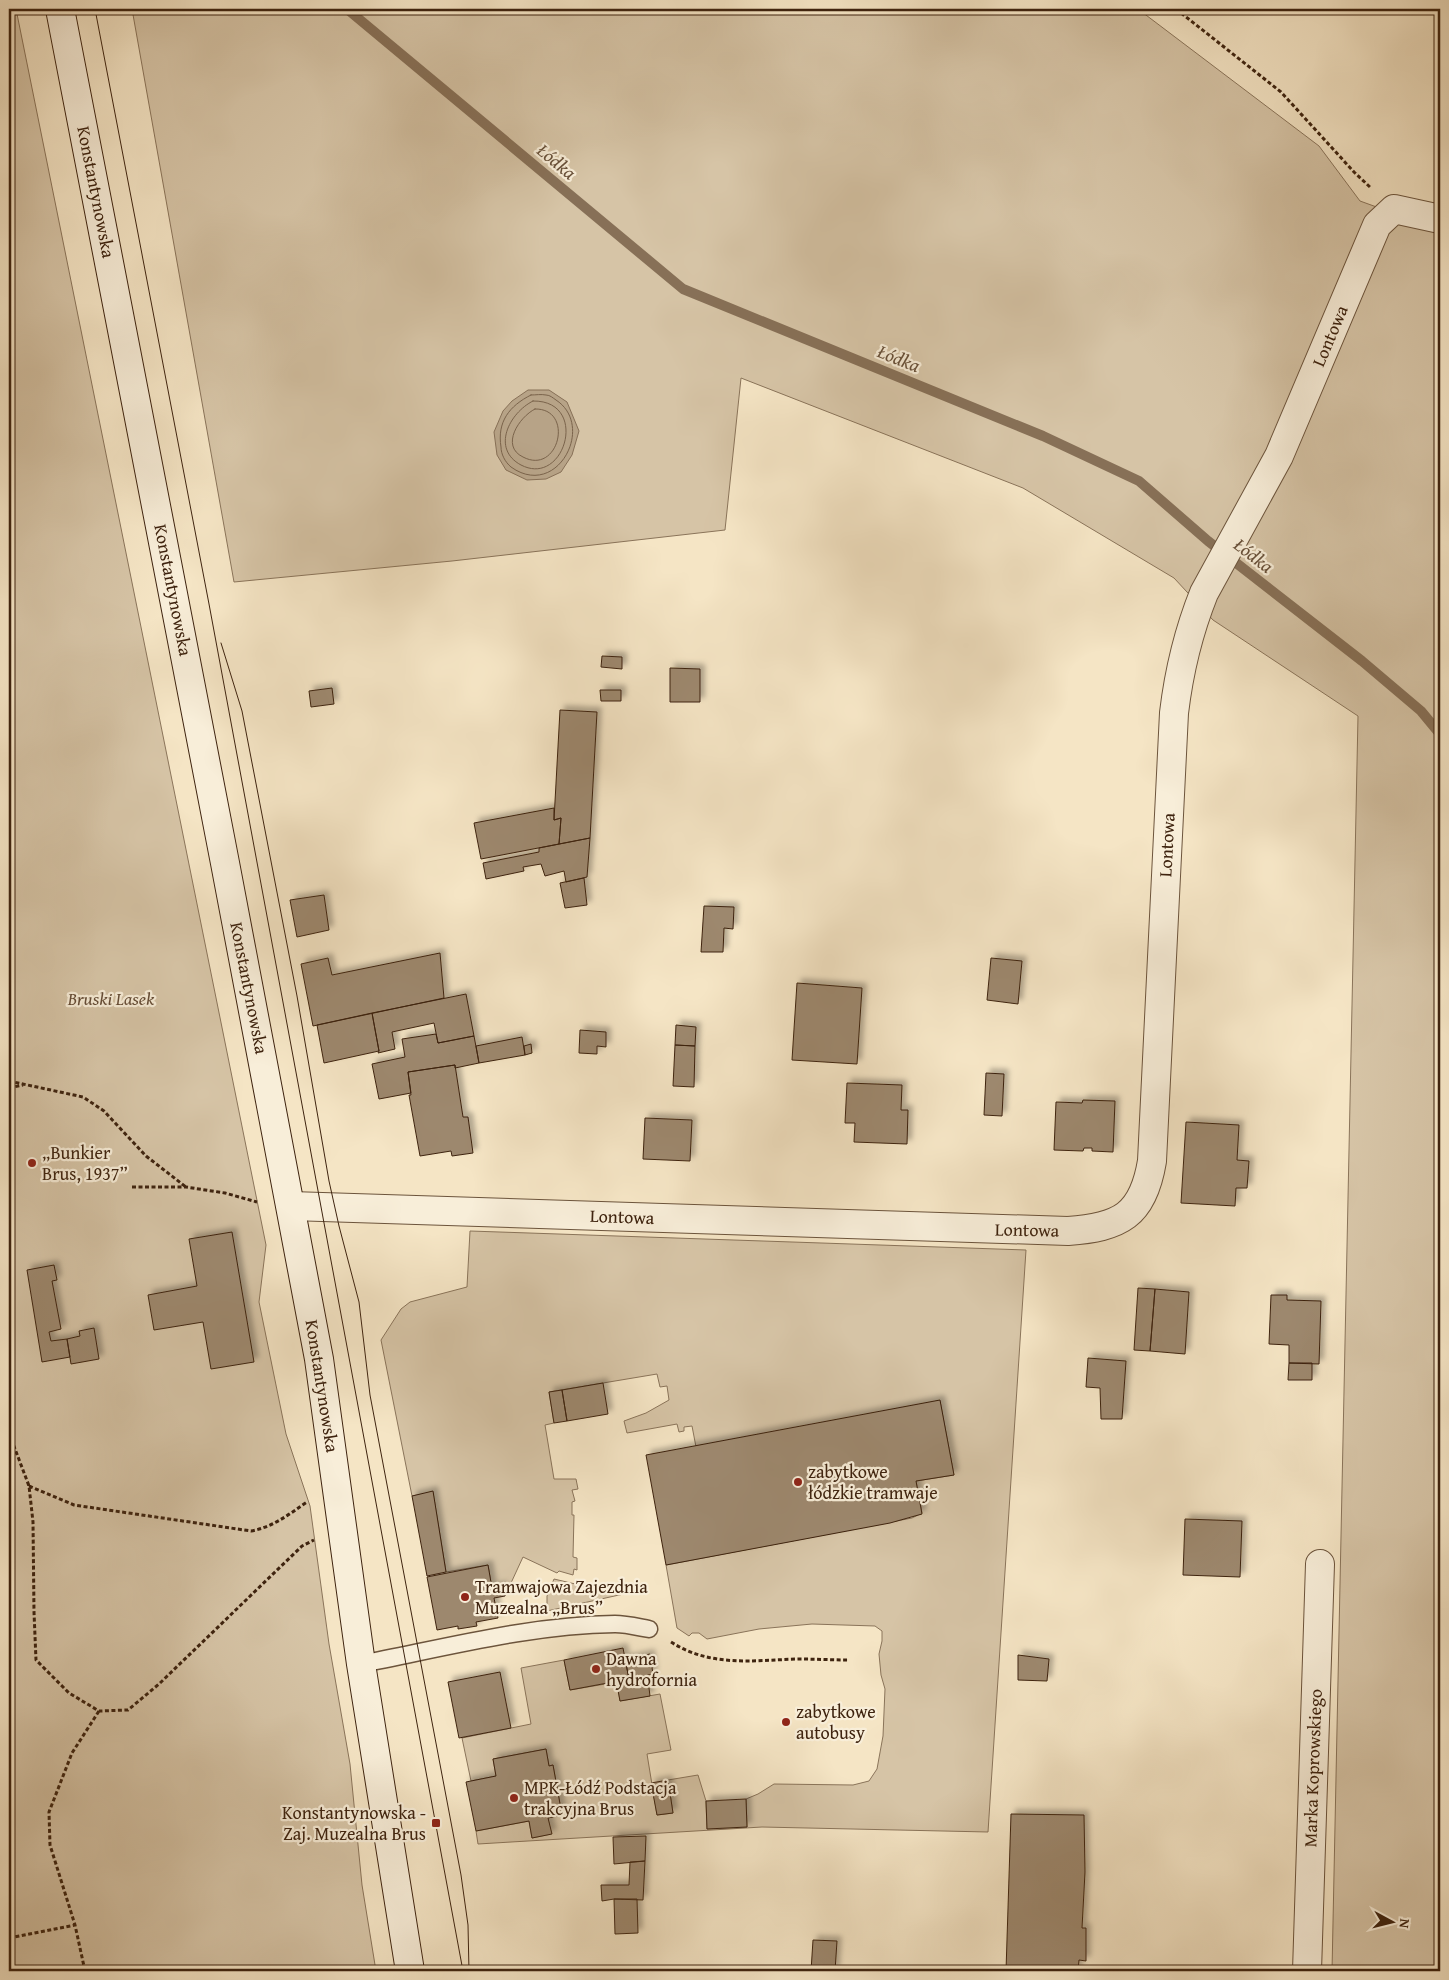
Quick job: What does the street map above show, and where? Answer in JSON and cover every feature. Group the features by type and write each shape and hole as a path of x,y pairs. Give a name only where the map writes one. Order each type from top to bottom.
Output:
{"street":[{"name":"Konstantynowska","path":"60,9 320,1359 361,1664 410,1971"},
{"name":"Lontowa","path":"291,1206 1068,1231 1104,1227 1120,1220 1133,1208 1144,1190 1152,1161 1174,713 1178,676 1185,647 1204,593 1279,456 1376,225 1394,209"},
{"path":"1394,209 1440,219"},
{"name":"Marka Koprowskiego","path":"1307,1971 1320,1564"}],"lane":[{"path":"361,1664 494,1638 563,1628 617,1624 649,1629"}],"path":[{"path":"1176,9 1281,92 1354,172 1394,209"},
{"path":"9,1081 83,1097 104,1110 146,1156 186,1187"},
{"path":"9,1088 26,1085"},
{"path":"132,1188 186,1187 225,1192 272,1205 291,1206"},
{"path":"9,1433 29,1486 33,1522 36,1660 69,1693 98,1711 128,1710 159,1684 302,1546 342,1530"},
{"path":"29,1486 74,1505 250,1531 264,1529 278,1523 314,1497 335,1473"},
{"path":"649,1629 676,1645 706,1657 738,1662 799,1659 849,1660"},
{"path":"85,1971 75,1925 50,1845 48,1812 72,1753 98,1711"},
{"path":"9,1938 75,1925"}],"green space":[{"name":"Bruski Lasek","path":"9,9 16,9 266,1245 259,1302 286,1434 310,1506 329,1644 350,1764 362,1885 376,1971 9,1971"},
{"path":"132,9 1138,9 1319,146 1360,201 1440,230 1440,1971 1332,1971 1358,716 1213,620 1174,578 1023,488 741,378 725,530 452,561 234,582"},
{"path":"470,1231 1026,1250 988,1832 762,1827 478,1844 476,1831 529,1821 532,1838 551,1834 548,1818 562,1815 553,1765 549,1766 546,1749 493,1759 496,1776 471,1781 462,1738 531,1724 521,1668 564,1660 570,1690 617,1682 620,1701 660,1694 671,1750 647,1754 657,1815 673,1813 668,1780 698,1775 706,1801 707,1829 747,1827 746,1799 774,1784 853,1785 869,1781 877,1769 883,1736 885,1689 881,1675 879,1654 882,1631 875,1626 812,1624 759,1629 707,1639 699,1633 692,1633 689,1636 677,1628 666,1565 912,1518 922,1513 916,1481 954,1475 940,1401 696,1447 692,1426 684,1427 684,1431 679,1432 677,1424 627,1433 624,1421 646,1413 669,1400 667,1386 660,1387 657,1374 549,1392 554,1423 545,1425 554,1479 576,1479 578,1489 572,1490 575,1501 572,1502 572,1515 574,1515 573,1557 577,1558 577,1570 574,1569 573,1575 559,1571 557,1573 523,1557 505,1596 502,1586 492,1588 488,1565 446,1572 433,1492 412,1496 381,1340 401,1309 410,1302 467,1287"},
{"path":"554,1579 588,1587 646,1589 547,1611 547,1596"}],"water":[{"path":"528,390 549,390 567,402 579,431 572,455 561,472 546,479 527,480 506,470 497,455 494,432 503,411 512,401"}],"building":[{"path":"602,656 622,657 622,669 601,667"},
{"path":"670,668 700,669 700,702 670,702"},
{"path":"332,688 334,704 311,707 309,691"},
{"path":"600,690 621,690 621,701 601,701"},
{"path":"560,710 597,712 590,838 559,844 561,818 554,820"},
{"path":"554,808 554,820 561,818 559,844 481,859 474,823"},
{"path":"590,838 587,877 566,882 564,871 545,876 541,864 523,867 524,871 486,879 483,863 539,852 539,848"},
{"path":"584,878 587,905 565,908 560,883"},
{"path":"324,895 329,930 297,937 290,900"},
{"path":"704,906 734,907 733,929 724,928 723,952 701,952"},
{"path":"440,953 444,998 313,1026 301,964 328,958 332,975"},
{"path":"991,958 1022,961 1018,1004 987,1000"},
{"path":"797,983 862,988 857,1064 792,1060"},
{"path":"466,994 474,1036 438,1043 434,1023 392,1032 395,1049 378,1053 372,1013"},
{"path":"372,1013 379,1051 324,1063 317,1025"},
{"path":"676,1025 696,1027 695,1046 675,1045"},
{"path":"580,1030 606,1032 606,1047 597,1046 597,1054 579,1053"},
{"path":"436,1034 438,1043 474,1036 479,1063 455,1068 455,1065 408,1072 411,1093 379,1099 372,1064 405,1057 402,1039"},
{"path":"522,1037 525,1055 479,1063 476,1046"},
{"path":"531,1044 532,1053 525,1055 524,1046"},
{"path":"675,1045 695,1046 694,1087 673,1086"},
{"path":"455,1065 463,1117 468,1117 473,1153 452,1156 451,1151 420,1156 409,1095 411,1095 408,1072"},
{"path":"986,1073 1004,1074 1002,1116 984,1115"},
{"path":"847,1083 902,1085 901,1110 908,1110 907,1144 854,1142 855,1123 845,1123"},
{"path":"1083,1100 1115,1101 1113,1152 1092,1151 1092,1148 1084,1148 1083,1151 1054,1150 1056,1102 1082,1103"},
{"path":"645,1118 692,1120 690,1161 643,1159"},
{"path":"1186,1122 1239,1125 1237,1160 1249,1161 1247,1188 1236,1188 1235,1206 1181,1203"},
{"path":"232,1232 254,1362 211,1369 203,1322 154,1330 148,1295 197,1286 189,1239"},
{"path":"54,1265 57,1280 52,1281 61,1329 49,1332 51,1341 67,1339 70,1357 42,1362 27,1270"},
{"path":"1138,1288 1155,1289 1150,1351 1134,1350"},
{"path":"1155,1289 1189,1292 1185,1354 1150,1351"},
{"path":"1271,1295 1287,1295 1287,1300 1321,1301 1319,1364 1289,1363 1289,1345 1269,1344"},
{"path":"94,1328 99,1359 71,1364 67,1339 80,1336 79,1331"},
{"path":"1088,1358 1126,1361 1122,1419 1101,1419 1100,1388 1086,1387"},
{"path":"1289,1363 1312,1363 1312,1380 1288,1380"},
{"path":"603,1383 608,1414 567,1421 562,1390"},
{"path":"562,1390 567,1421 554,1423 549,1392"},
{"path":"940,1400 954,1475 916,1481 922,1514 890,1523 666,1565 646,1455"},
{"path":"433,1491 446,1572 427,1576 412,1496"},
{"path":"1185,1519 1242,1521 1240,1577 1183,1575"},
{"name":"Tramwajowa Zajezdnia Muzealna „Brus”","path":"488,1565 492,1588 502,1586 505,1596 494,1598 498,1618 476,1622 477,1626 458,1629 458,1626 437,1630 427,1577"},
{"name":"Dawna hydrofornia","path":"623,1648 629,1679 570,1690 564,1660"},
{"path":"650,1654 653,1674 629,1679 625,1659"},
{"path":"1018,1655 1049,1659 1047,1681 1018,1680"},
{"path":"500,1672 511,1728 459,1738 448,1682"},
{"path":"648,1680 650,1696 620,1701 617,1685"},
{"name":"MPK-Łódź Podstacja trakcyjna Brus","path":"546,1749 549,1766 553,1765 562,1815 548,1818 552,1834 532,1838 529,1821 476,1831 466,1782 496,1776 493,1759"},
{"path":"668,1780 673,1813 657,1815 651,1783"},
{"path":"746,1799 747,1827 707,1829 706,1801"},
{"path":"1011,1814 1084,1815 1085,1872 1082,1928 1086,1928 1086,1961 1079,1960 1078,1971 1006,1971"},
{"path":"646,1836 645,1861 614,1864 613,1837"},
{"path":"645,1861 643,1900 614,1899 602,1901 601,1885 629,1885 630,1862"},
{"path":"614,1899 637,1899 638,1933 615,1934"},
{"path":"813,1940 837,1941 835,1971 811,1971"}],"waterway":[{"name":"Łódka","path":"347,9 683,289 1043,436 1139,481 1208,541 1362,661 1421,711 1440,734"}],"tram line":[{"path":"95,9 209,604 463,1971"},
{"path":"221,643 242,711 297,996 329,1181 359,1302 370,1395 461,1875 468,1925 469,1971"}],"place":[{"name":"„Bunkier Brus, 1937”","path":"32,1163"},
{"name":"zabytkowe łódzkie tramwaje","path":"798,1482"},
{"name":"Tramwajowa Zajezdnia Muzealna „Brus”","path":"465,1597"},
{"name":"Dawna hydrofornia","path":"596,1669"},
{"name":"zabytkowe autobusy","path":"786,1722"},
{"name":"MPK-Łódź Podstacja trakcyjna Brus","path":"514,1798"},
{"name":"Konstantynowska - Zaj. Muzealna Brus","path":"436,1823"}]}
